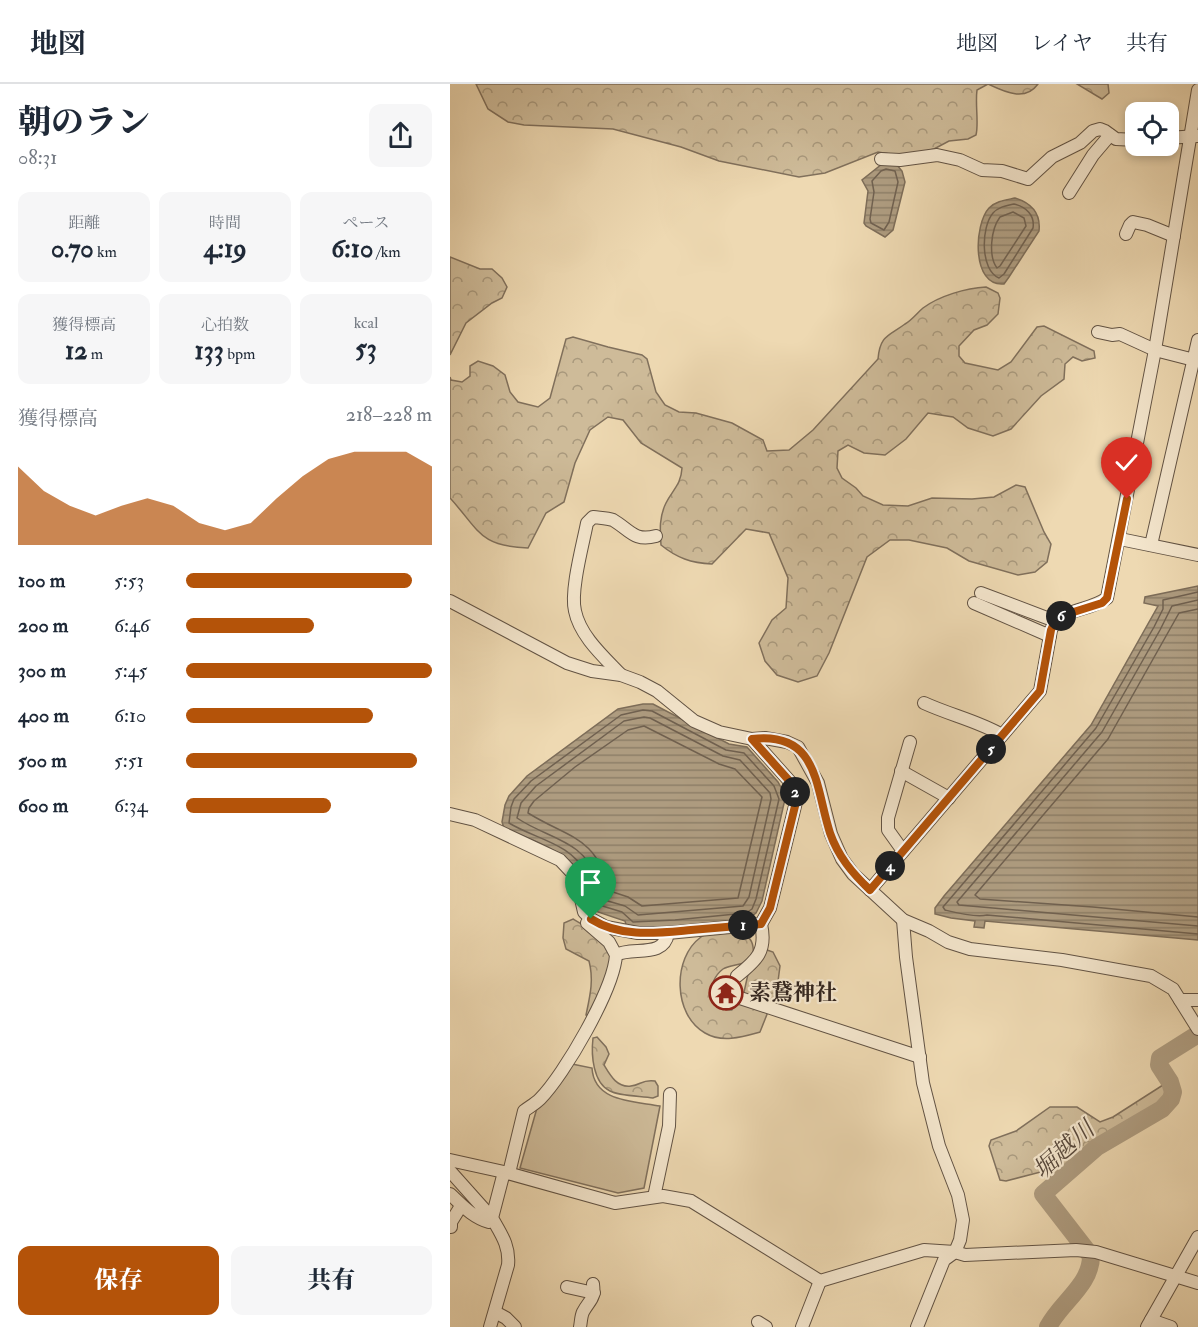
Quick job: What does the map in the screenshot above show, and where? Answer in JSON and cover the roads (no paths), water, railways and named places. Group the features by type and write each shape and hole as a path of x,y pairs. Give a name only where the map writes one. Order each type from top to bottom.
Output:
{"street":[{"path":"870,890 1040,691 1055,621 1061,616 1102,603 1107,598 1120,539 1194,136 1198,90"},
{"path":"881,159 900,160 937,155 960,160 982,170 1002,171 1028,179 1052,158 1080,143 1094,131 1100,129 1116,139 1125,139"},
{"path":"1069,193 1093,155 1110,135"},
{"path":"1179,137 1194,136"},
{"path":"1126,234 1133,222 1174,236"},
{"path":"1098,332 1120,334 1155,350 1196,361"},
{"path":"1151,545 1196,361 1198,340"},
{"path":"621,675 593,645 574,609 587,523 593,517 610,519 638,538 656,536"},
{"path":"1120,539 1198,555"},
{"path":"1050,636 977,598 1055,621"},
{"path":"450,601 567,663 640,681 657,691 694,721 719,732 752,739 765,738 787,742 798,747 818,783 831,834 842,859 853,874 903,920 948,942 970,949 1062,960 1151,976 1173,989 1198,1029"},
{"path":"924,703 982,724 1002,735"},
{"path":"737,976 756,961 762,936 761,924 770,908 796,802 793,785 752,739"},
{"path":"903,851 888,830 888,818 910,742"},
{"path":"901,771 949,798"},
{"path":"450,814 475,820 560,860 576,877 586,922 609,942 616,956 610,983 568,1061 539,1100 525,1111 492,1218 489,1222 481,1220 461,1206 450,1194"},
{"path":"584,912 597,923 619,931 638,933 668,933 761,924"},
{"path":"903,920 923,1083 939,1146 958,1195 963,1220 960,1240 955,1252 944,1260 917,1327"},
{"path":"616,956 623,952 659,947 667,940 668,933"},
{"path":"740,998 920,1057"},
{"path":"1180,1000 1198,1000"},
{"path":"654,1197 669,1126 670,1094"},
{"path":"450,1160 615,1203 663,1196 691,1201 819,1281 924,1250 955,1252 965,1256 1076,1250 1096,1252 1198,1283"},
{"path":"450,1171 492,1218 508,1246 509,1254 490,1327"},
{"path":"451,1227 451,1222 461,1206"},
{"path":"1171,1327 1149,1324 1198,1237"},
{"path":"802,1327 819,1281"},
{"path":"567,1287 594,1288 592,1302 583,1312 580,1327"},
{"path":"495,1312 515,1327"}],"water":[{"path":"882,164 897,165 902,171 905,182 893,230 885,237 864,223 868,191 862,180"},
{"path":"1015,198 1026,203 1037,214 1039,231 1004,284 993,282 986,276 978,253 980,227 989,208 1001,201"},
{"path":"1198,586 1198,940 985,921 984,928 974,927 975,921 935,914 935,908 944,896 1091,725 1158,606 1144,603 1145,597"},
{"path":"653,704 729,744 747,747 778,782 784,793 785,799 762,901 756,913 748,919 627,928 625,921 592,910 582,878 568,860 548,847 504,828 502,822 505,805 509,796 527,776 618,709"}],"waterway":[{"name":"堀越川","path":"1048,1327 1081,1285 1090,1266 1091,1256 1043,1194 1097,1147 1162,1109 1171,1099 1173,1092 1170,1082 1159,1065 1160,1058 1198,1034"}],"place":[{"name":"素鵞神社","path":"726,993"}]}
